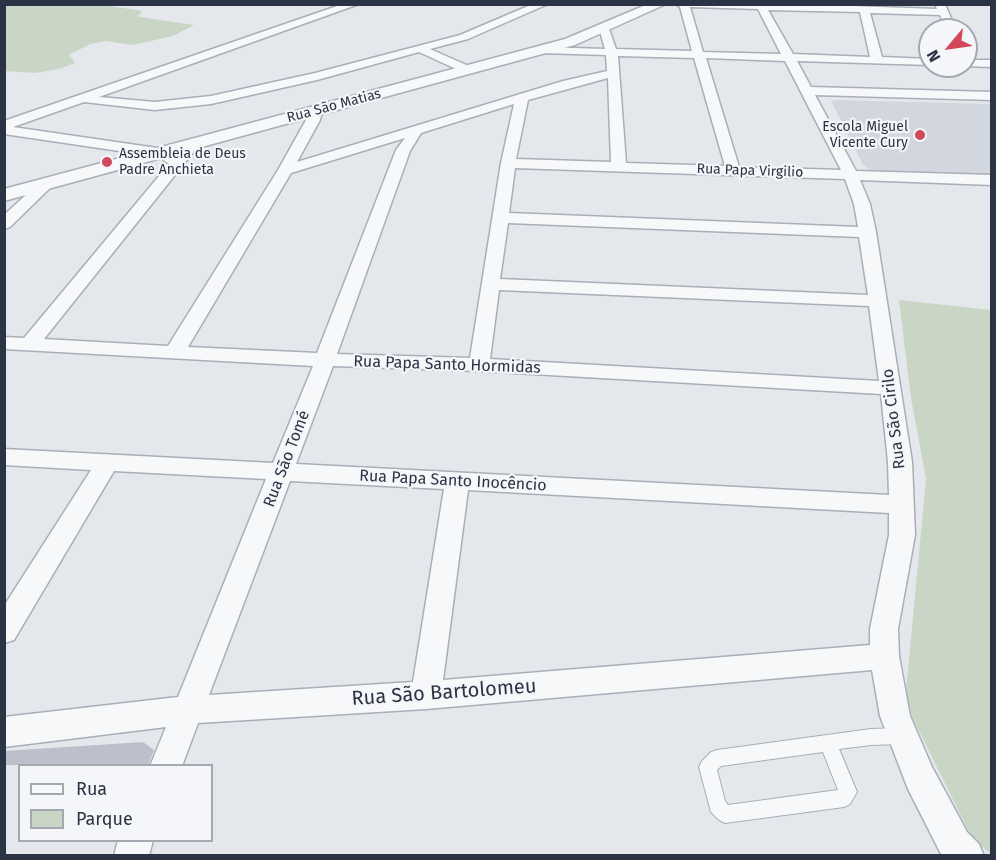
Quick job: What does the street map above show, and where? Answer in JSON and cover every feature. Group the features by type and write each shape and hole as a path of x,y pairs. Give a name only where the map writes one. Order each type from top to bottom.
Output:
{"street":[{"path":"4,128 354,4"},
{"path":"85,99 155,106 211,100 471,35 543,4"},
{"name":"Rua São Matias","path":"15,198 45,185 170,157 192,145 541,50 604,28 660,4"},
{"path":"680,4 864,10 941,8"},
{"path":"684,5 733,170"},
{"name":"Rua São Cirilo","path":"763,6 851,176 862,204 868,232 900,462 902,535 884,628 884,656 895,716 920,778 958,852"},
{"path":"864,10 877,61"},
{"path":"604,28 612,53 619,166"},
{"path":"420,49 467,70"},
{"path":"541,50 918,62"},
{"path":"285,170 328,156 401,140 496,106 521,106 585,79 612,78"},
{"path":"806,91 992,96"},
{"path":"478,365 508,164 521,106"},
{"path":"175,351 285,170 313,120 315,111"},
{"path":"4,128 170,157 29,345"},
{"name":"Rua São Tomé","path":"166,764 325,360 401,140"},
{"path":"295,151 328,156"},
{"name":"Rua Papa Virgilio","path":"508,164 992,180"},
{"path":"4,224 15,198"},
{"path":"500,218 868,232"},
{"path":"490,284 878,301"},
{"name":"Rua Papa Santo Hormidas","path":"4,344 478,365 890,388"},
{"name":"Rua Papa Santo Inocêncio","path":"4,457 901,505"},
{"path":"4,632 108,462"},
{"path":"426,695 457,482"},
{"name":"Rua São Bartolomeu","path":"4,732 187,710 426,695 884,656"}],"lane":[{"path":"828,743 848,792 844,798 725,814 717,806 708,767 717,758 871,737 903,736"}],"shaded area":[{"name":"Escola Miguel Vicente Cury","path":"831,101 991,104 991,176 873,172 863,165"}],"green space":[{"path":"5,4 100,5 138,10 142,12 137,16 140,17 194,25 173,36 133,45 106,41 90,44 69,55 75,63 59,69 35,73 5,71"},
{"path":"899,300 991,310 991,853 974,842 912,717 906,691 926,479 911,398"}],"building":[{"path":"143,742 154,750 148,764 18,765 4,765 4,751"}],"place":[{"name":"Escola Miguel Vicente Cury","path":"920,135"},
{"name":"Assembleia de Deus Padre Anchieta","path":"107,162"}]}
